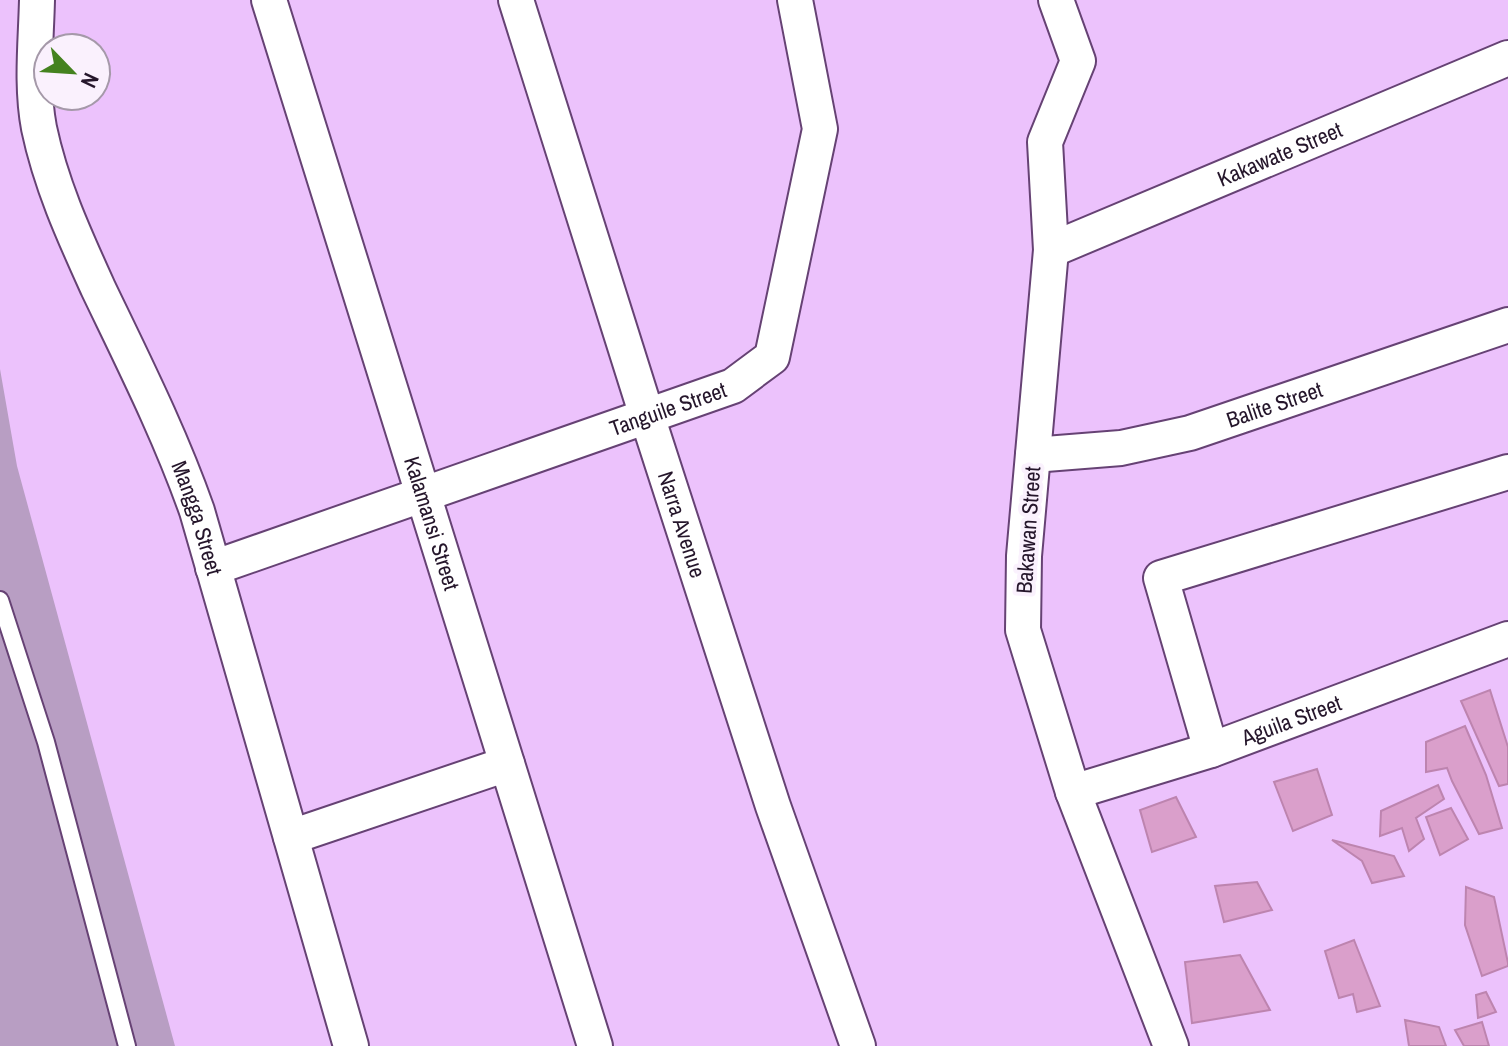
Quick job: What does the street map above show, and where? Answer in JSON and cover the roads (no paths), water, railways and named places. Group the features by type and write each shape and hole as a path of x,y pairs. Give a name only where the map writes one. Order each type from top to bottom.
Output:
{"street":[{"name":"Mangga Street","path":"37,0 35,81 39,125 48,165 64,213 179,460 197,511 351,1046"},
{"name":"Kalamansi Street","path":"269,0 595,1046"},
{"name":"Narra Avenue","path":"516,0 773,806 858,1046"},
{"name":"Tanguile Street","path":"213,568 733,386 772,357 820,129 795,0"},
{"name":"Bakawan Street","path":"1056,0 1078,61 1045,142 1051,250 1024,556 1023,630 1073,792 1171,1046"},
{"name":"Kakawate Street","path":"1051,250 1508,58"},
{"name":"Balite Street","path":"1033,455 1121,448 1190,433 1508,325"},
{"path":"1211,750 1161,578 1508,472"},
{"name":"Aguila Street","path":"1073,792 1211,750 1508,639"},
{"path":"291,837 507,764"}],"lane":[{"path":"0,600 46,742 127,1046"}]}
